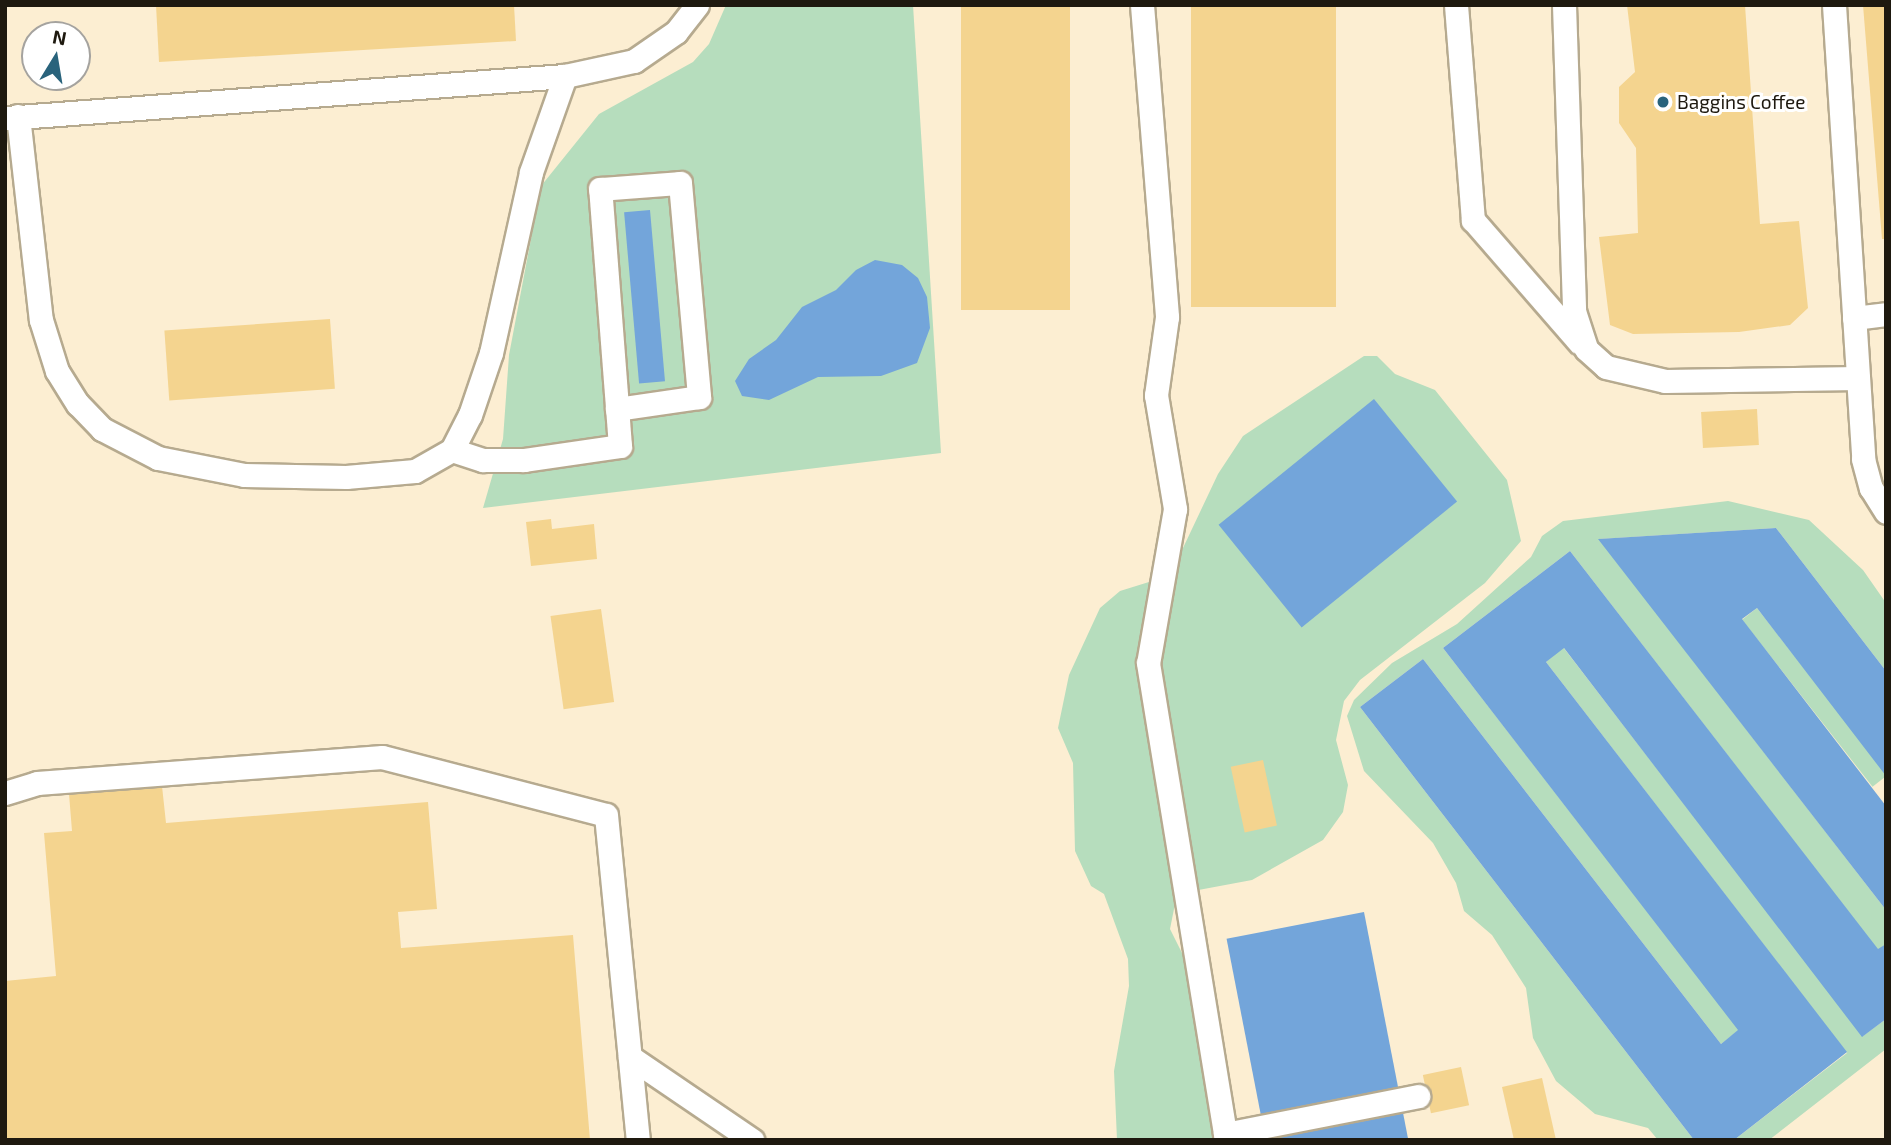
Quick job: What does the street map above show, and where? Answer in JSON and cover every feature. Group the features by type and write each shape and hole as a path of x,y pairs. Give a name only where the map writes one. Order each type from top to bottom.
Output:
{"lane":[{"path":"565,76 531,172 491,354 470,415 452,450 415,471 346,477 244,475 159,458 102,429 78,404 57,371 41,320 12,117 565,76 634,61 676,32 697,5"},
{"path":"1142,5 1167,317 1156,395 1175,509 1148,663 1224,1134 1418,1096"},
{"path":"1456,5 1473,220 1586,349 1606,367 1665,381 1858,378"},
{"path":"1564,5 1574,311 1586,349"},
{"path":"1834,5 1863,459 1871,488 1886,512"},
{"path":"452,450 483,460 524,460 620,446 617,409 600,188 680,183 699,397 617,409"},
{"path":"1854,318 1886,314"},
{"path":"5,793 37,783 382,757 606,815 638,1140"},
{"path":"630,1057 752,1140"}],"green space":[{"path":"726,5 913,5 941,453 483,508 503,439 509,355 541,186 599,114 693,62 709,44"},
{"path":"1364,356 1377,356 1395,374 1435,390 1507,480 1521,541 1485,583 1360,680 1344,701 1336,740 1348,785 1343,812 1323,840 1252,880 1177,894 1170,929 1187,963 1234,1140 1117,1140 1114,1071 1129,986 1128,959 1104,894 1091,886 1075,851 1073,763 1058,728 1069,675 1100,608 1120,591 1165,577 1174,567 1218,474 1243,436"},
{"path":"1728,501 1809,520 1863,570 1886,603 1886,671 1776,528 1599,539 1886,910 1886,944 1878,950 1570,551 1443,648 1739,1030 1721,1044 1423,659 1360,707 1694,1140 1658,1140 1648,1128 1595,1114 1556,1081 1533,1038 1526,988 1492,935 1464,911 1456,883 1433,843 1364,771 1347,716 1354,700 1392,663 1457,624 1531,557 1542,536 1563,521"},
{"path":"1757,608 1886,773 1886,776 1873,787 1742,620"},
{"path":"1563,647 1863,1036 1886,1019 1886,1049 1769,1140 1734,1140 1847,1053 1546,662"}],"water":[{"path":"650,210 665,381 639,384 624,212"},
{"path":"875,260 902,265 918,278 927,297 930,328 917,363 881,376 818,377 769,400 742,396 735,381 749,359 776,340 802,307 836,290 856,270"},
{"path":"1374,399 1457,502 1302,627 1219,525"},
{"path":"1776,528 1886,671 1886,776 1757,608 1742,619 1886,806 1886,910 1598,539"},
{"path":"1570,551 1878,949 1886,944 1886,1019 1862,1037 1564,648 1546,662 1847,1052 1734,1140 1694,1140 1360,707 1423,659 1721,1044 1738,1030 1443,648"},
{"path":"1364,912 1408,1140 1266,1140 1227,939"}],"building":[{"path":"156,5 514,5 516,41 159,62"},
{"path":"961,5 1070,5 1070,310 961,310"},
{"path":"1191,5 1336,5 1336,307 1191,307"},
{"path":"1627,5 1745,5 1760,224 1799,221 1808,308 1790,325 1739,332 1633,334 1610,325 1599,237 1638,233 1636,148 1619,123 1619,87 1635,72"},
{"path":"1863,5 1886,5 1886,239 1882,239"},
{"path":"330,319 335,389 169,400 164,331"},
{"path":"1757,409 1759,445 1703,448 1701,412"},
{"path":"551,519 552,529 594,524 597,559 531,566 526,522"},
{"path":"601,609 614,702 564,709 550,616"},
{"path":"1263,760 1277,826 1245,832 1231,767"},
{"path":"162,786 166,823 428,802 437,909 398,912 401,948 573,935 590,1140 5,1140 5,981 56,976 44,833 72,831 69,794"},
{"path":"1461,1067 1469,1105 1431,1113 1423,1075"},
{"path":"1542,1078 1556,1140 1514,1140 1502,1087"}],"place":[{"name":"Baggins Coffee","path":"1663,102"}]}
